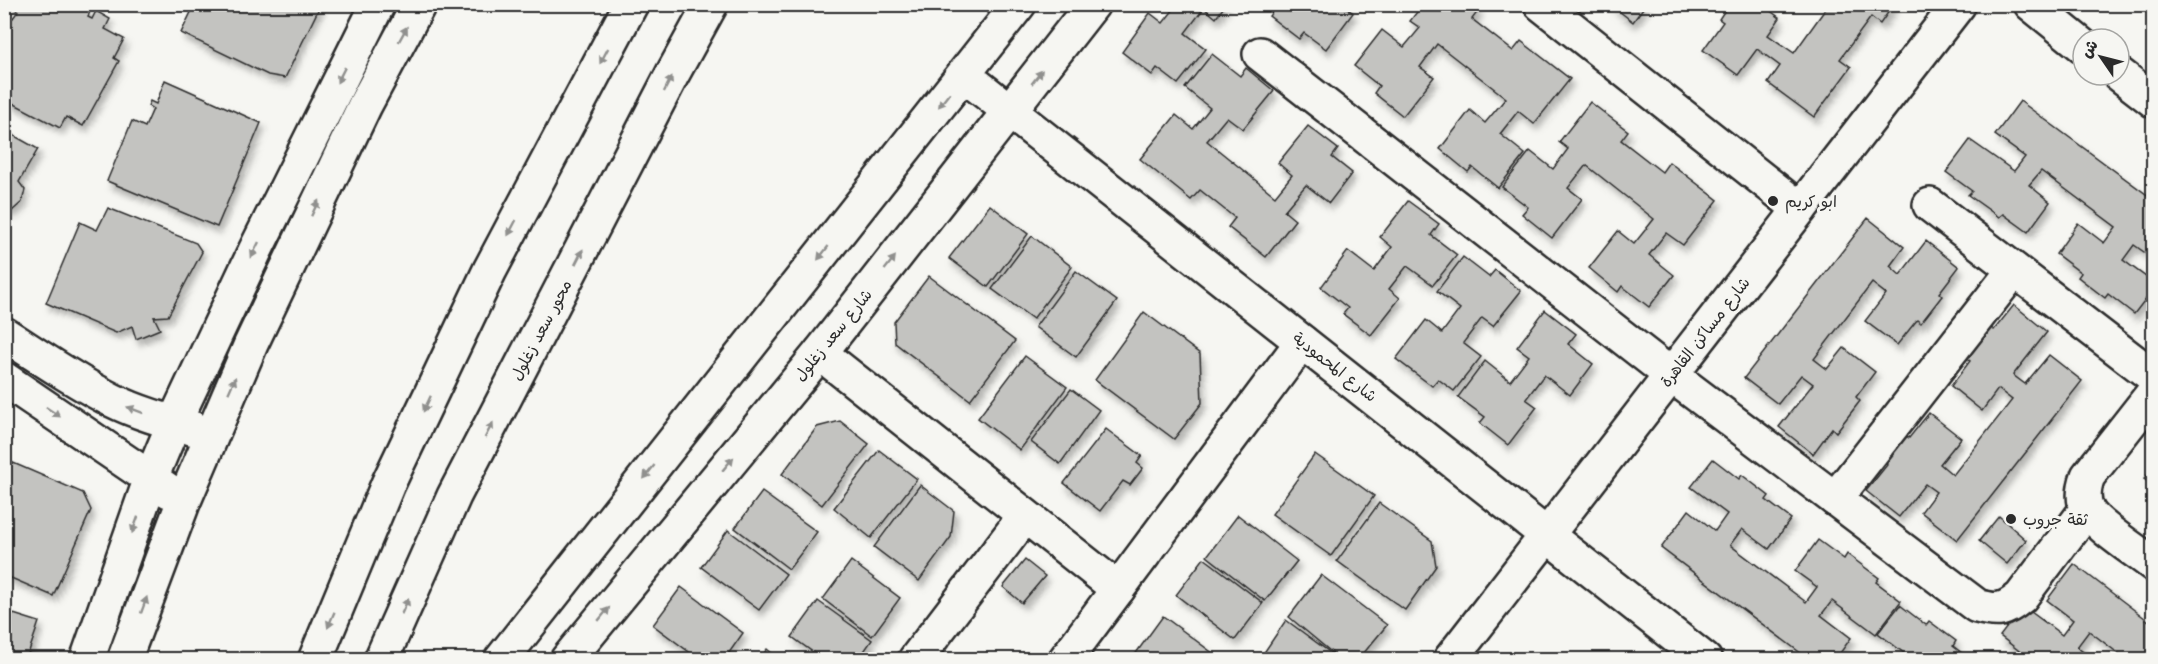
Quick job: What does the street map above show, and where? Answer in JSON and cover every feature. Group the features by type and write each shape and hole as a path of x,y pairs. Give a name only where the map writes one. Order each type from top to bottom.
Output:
{"street":[{"path":"87,660 151,478 174,423 260,240 378,4"},
{"path":"124,660 183,503 251,344 341,153 419,4"},
{"path":"315,660 388,484 490,270 631,4"},
{"name":"محور سعد زغلول","path":"381,660 454,496 711,4"},
{"path":"501,660 1019,4"},
{"name":"شارع سعد زغلول","path":"573,652 820,353 1093,4"},
{"path":"1541,4 1800,209"},
{"name":"شارع مساكن القاهرة","path":"1450,660 1959,4"},
{"path":"2031,4 2071,36"},
{"path":"1260,54 1671,375 1977,606 1992,611 2008,608 2021,597 2087,509"},
{"name":"شارع المحمودية","path":"964,75 1706,660"},
{"path":"2131,83 2154,101"},
{"path":"1930,205 2154,376"},
{"path":"1835,499 2014,270"},
{"path":"4,334 90,388 132,409 174,423 212,432"},
{"path":"1065,660 1302,342"},
{"path":"820,353 1118,589"},
{"path":"4,379 151,478 183,503"},
{"path":"2154,392 2088,476 2084,487 2087,509 2097,521 2154,565"},
{"path":"915,660 1025,516"},
{"path":"538,611 573,652"}],"building":[{"path":"13,4 50,4 54,8 56,4 77,4 90,11 88,17 92,19 96,11 110,19 105,29 124,39 114,58 119,61 83,126 66,117 60,128 5,99 8,95 4,93 4,17 6,14 13,18 18,11 12,7"},
{"path":"195,4 321,4 285,78 268,75 181,33"},
{"path":"1178,4 1226,4 1216,18 1204,8 1185,33 1206,49 1178,84 1157,68 1152,75 1122,52 1150,13 1163,23"},
{"path":"1278,4 1341,4 1353,13 1326,49 1304,33 1299,39 1269,16"},
{"path":"1423,4 1471,4 1479,10 1472,19 1513,51 1521,41 1570,79 1534,124 1518,111 1500,134 1525,154 1498,188 1472,167 1468,172 1440,149 1470,110 1485,123 1506,98 1437,44 1420,67 1434,77 1403,116 1374,93 1379,86 1354,66 1382,30 1404,47 1420,28 1410,21"},
{"path":"1610,4 1646,4 1633,22"},
{"path":"1729,4 1761,4 1780,18 1768,35 1794,53 1829,4 1894,4 1880,24 1871,17 1840,59 1851,67 1814,117 1768,83 1780,66 1757,49 1738,75 1703,50 1723,22 1719,19"},
{"path":"1212,54 1240,76 1246,68 1274,91 1243,129 1227,117 1207,141 1275,196 1292,175 1278,163 1308,126 1338,149 1332,157 1352,173 1329,203 1306,185 1284,211 1295,220 1266,257 1228,227 1235,218 1200,190 1191,200 1140,159 1176,115 1193,129 1210,108 1185,88"},
{"path":"165,80 261,123 217,227 107,181 132,121 145,127 153,109 148,106 150,101 156,104"},
{"path":"2020,101 2154,200 2154,259 2134,245 2123,260 2154,283 2154,288 2134,314 2108,294 2105,298 2078,277 2081,273 2056,254 2078,223 2104,243 2116,227 2041,171 2029,185 2050,202 2028,232 2003,214 1999,217 1968,195 1972,191 1946,172 1970,140 2014,171 2025,157 1995,135"},
{"path":"1590,102 1628,131 1621,140 1662,172 1669,162 1718,200 1683,245 1666,233 1649,255 1674,275 1649,307 1622,286 1618,292 1589,268 1618,231 1634,244 1654,219 1586,165 1568,188 1582,199 1552,238 1522,214 1528,207 1502,187 1530,151 1553,169 1568,149 1559,142"},
{"path":"4,130 38,149 19,182 25,190 22,202 12,211 4,209"},
{"path":"1408,201 1439,224 1431,235 1457,255 1433,285 1407,266 1389,289 1400,298 1371,335 1343,314 1348,308 1321,287 1348,251 1374,271 1392,247 1380,237"},
{"path":"990,205 1028,234 988,287 949,258"},
{"path":"108,208 196,243 202,252 168,316 154,317 160,329 136,339 132,326 116,333 46,303 80,222 97,230"},
{"path":"1868,218 1904,247 1890,266 1900,275 1926,241 1959,267 1939,293 1942,296 1921,323 1917,320 1897,345 1865,321 1886,294 1872,283 1814,359 1827,369 1844,348 1875,372 1856,397 1860,401 1836,432 1832,428 1813,454 1779,427 1813,384 1801,375 1778,404 1744,378"},
{"path":"1032,236 1072,267 1033,319 992,289"},
{"path":"1463,257 1489,277 1495,270 1521,291 1493,326 1482,318 1463,343 1481,357 1454,391 1438,379 1432,386 1396,359 1426,320 1442,333 1460,309 1437,291"},
{"path":"1076,271 1117,301 1076,357 1035,327"},
{"path":"929,276 1015,341 970,400 895,343 894,322"},
{"path":"2014,305 2047,332 2013,375 2025,384 2049,355 2082,381 1957,540 1921,512 1936,492 1925,484 1899,517 1866,491 1887,465 1883,462 1905,435 1909,438 1929,413 1961,438 1940,464 1953,475 2012,400 1998,389 1982,411 1951,386 1970,361 1966,358 1990,327 1994,330"},
{"path":"1545,310 1576,334 1568,344 1593,364 1570,395 1544,375 1526,399 1537,407 1508,445 1480,423 1485,417 1458,397 1485,361 1510,381 1529,356 1517,347"},
{"path":"1144,312 1200,354 1202,403 1174,439 1095,380"},
{"path":"1025,356 1067,387 1020,450 978,418"},
{"path":"1071,389 1099,410 1060,464 1031,442"},
{"path":"840,421 869,444 822,505 782,474 817,427"},
{"path":"1106,429 1142,456 1137,463 1143,468 1130,485 1123,481 1100,511 1064,483"},
{"path":"879,450 917,479 871,538 834,508"},
{"path":"1315,454 1374,496 1331,556 1272,514"},
{"path":"4,459 83,493 91,510 53,596 4,575"},
{"path":"1713,459 1739,479 1742,475 1769,496 1766,500 1791,519 1769,549 1742,529 1730,545 1806,602 1817,587 1795,571 1818,540 1844,559 1847,554 1879,578 1876,582 1901,601 1876,634 1832,601 1821,615 1851,638 1835,660 1810,660 1661,548 1689,510 1715,531 1727,514 1691,487"},
{"path":"2154,467 2154,486 2144,479"},
{"path":"920,485 954,511 951,537 919,581 874,547"},
{"path":"762,492 817,532 789,569 735,528"},
{"path":"1379,503 1432,541 1436,566 1405,610 1337,561"},
{"path":"1238,515 1297,561 1265,601 1207,556"},
{"path":"1999,516 2026,540 2007,564 1979,541"},
{"path":"728,530 786,574 759,610 701,567"},
{"path":"1204,558 1263,603 1235,640 1176,595"},
{"path":"1025,560 1045,576 1022,603 1003,587"},
{"path":"851,561 900,598 872,636 823,599"},
{"path":"2074,564 2154,625 2154,660 2127,660 2089,631 2077,647 2093,660 2031,660 2000,636 2023,606 2062,635 2073,620 2047,600"},
{"path":"1321,575 1387,625 1358,660 1341,660 1289,617"},
{"path":"681,587 743,633 724,660 700,660 653,625"},
{"path":"818,601 872,640 858,660 824,660 792,637"},
{"path":"1900,605 1926,625 1929,621 1956,641 1953,646 1971,660 1913,660 1878,633"},
{"path":"4,611 39,622 26,660 4,655"},
{"path":"1163,616 1218,657 1216,660 1131,660"},
{"path":"1286,620 1340,660 1259,660"},
{"path":"767,649 780,660 759,660"}],"place":[{"name":"ابو كريم","path":"1773,201"},
{"name":"ثقة جروب","path":"2011,519"}]}
